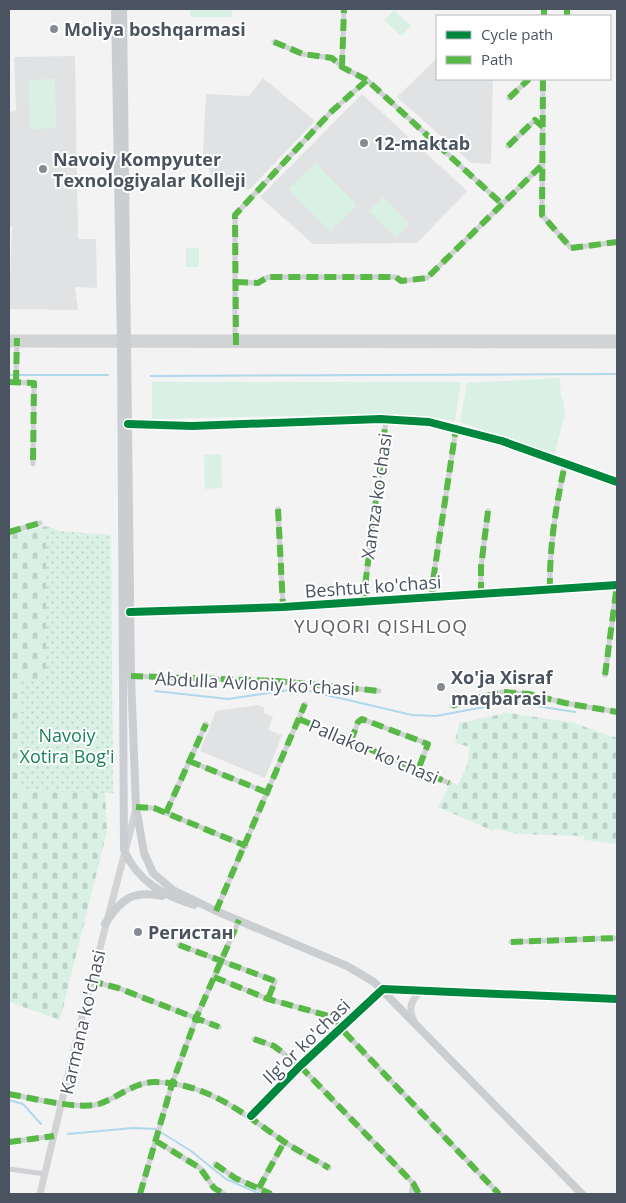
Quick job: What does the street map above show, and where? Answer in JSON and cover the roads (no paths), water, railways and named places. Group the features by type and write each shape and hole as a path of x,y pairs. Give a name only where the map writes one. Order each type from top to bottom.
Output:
{"main road":[{"path":"115,9 120,315 124,342 128,424 131,676 136,807 144,853 152,873 166,886 216,911"},
{"path":"123,9 124,850 140,875 157,890 172,898"},
{"path":"9,338 17,341 617,345"},
{"path":"236,342 617,338"},
{"path":"9,344 17,341"},
{"name":"Karmana ko'chasi","path":"40,1194 105,924 136,807"},
{"path":"105,924 118,906 134,895 149,894 172,898 239,920 347,966 365,976 382,989 414,1021 582,1194"},
{"path":"382,989 426,989 617,999"},
{"path":"414,1021 411,1015 411,1004 414,997 426,989"}],"street":[{"path":"342,67 344,9"},
{"path":"274,42 303,54 332,58 342,67 367,80 502,204"},
{"path":"236,342 235,215 332,112 367,80"},
{"path":"510,98 528,80"},
{"path":"543,80 542,216 571,248 617,242"},
{"path":"508,146 535,120 543,127"},
{"path":"236,282 258,283 268,277 396,277 401,280 426,278 543,164"},
{"path":"16,382 17,341"},
{"path":"9,382 34,383 33,464"},
{"path":"128,424 192,426 386,420 429,422 456,428 617,482"},
{"name":"Xamza ko'chasi","path":"363,602 386,420"},
{"path":"432,597 456,428"},
{"path":"550,590 554,529 565,464"},
{"path":"278,509 283,607"},
{"path":"481,594 481,567 488,511"},
{"path":"9,532 40,523"},
{"path":"605,676 617,586"},
{"name":"Beshtut ko'chasi","path":"130,612 283,607 617,586"},
{"name":"Abdulla Avloniy ko'chasi","path":"131,676 278,681 379,690"},
{"path":"452,706 473,698 503,692 529,694 565,704 617,712"},
{"path":"216,911 246,846 305,704"},
{"name":"Pallakor ko'chasi","path":"299,719 448,783"},
{"path":"350,741 358,722 362,719 428,744 418,770"},
{"path":"166,813 206,724"},
{"path":"189,761 268,793"},
{"path":"136,807 147,807 166,813 246,846"},
{"path":"140,1194 172,1084 196,1018 239,920"},
{"path":"511,942 617,938"},
{"path":"179,945 275,981 268,999"},
{"name":"Ilg'or ko'chasi","path":"214,977 268,999 329,1016 499,1194"},
{"path":"91,981 118,988 219,1027"},
{"name":"Ilg'or ko'chasi","path":"251,1116 300,1066 382,989"},
{"name":"Ilg'or ko'chasi","path":"254,1039 274,1046 300,1066 414,1183 419,1194"},
{"path":"9,1094 84,1106 99,1104 142,1084 154,1082 207,1092 251,1116 284,1142 329,1168"},
{"path":"9,1142 54,1136"},
{"path":"156,1142 200,1168 214,1188 224,1194"},
{"path":"259,1188 284,1142"},
{"path":"214,1164 235,1178 271,1194"},
{"path":"9,1169 45,1174"},
{"path":"411,1194 414,1183"}],"waterway":[{"path":"151,376 617,374"},
{"path":"9,375 108,375"},
{"path":"155,691 228,699 289,690 305,690 412,715 436,716 511,702 575,712"},
{"path":"9,1100 23,1104 41,1124"},
{"path":"68,1134 133,1128 156,1129"},
{"path":"162,1133 191,1151 226,1179 260,1194"}],"place":[{"name":"Moliya boshqarmasi","path":"54,29"},
{"name":"12-maktab","path":"364,143"},
{"name":"Navoiy Kompyuter Texnologiyalar Kolleji","path":"43,169"},
{"name":"Xo'ja Xisraf maqbarasi","path":"441,687"},
{"name":"Регистан","path":"138,932"}],"district":[{"name":"YUQORI QISHLOQ","path":"381,626"}],"park label":[{"name":"Navoiy Xotira Bog'i","path":"67,745"}]}
